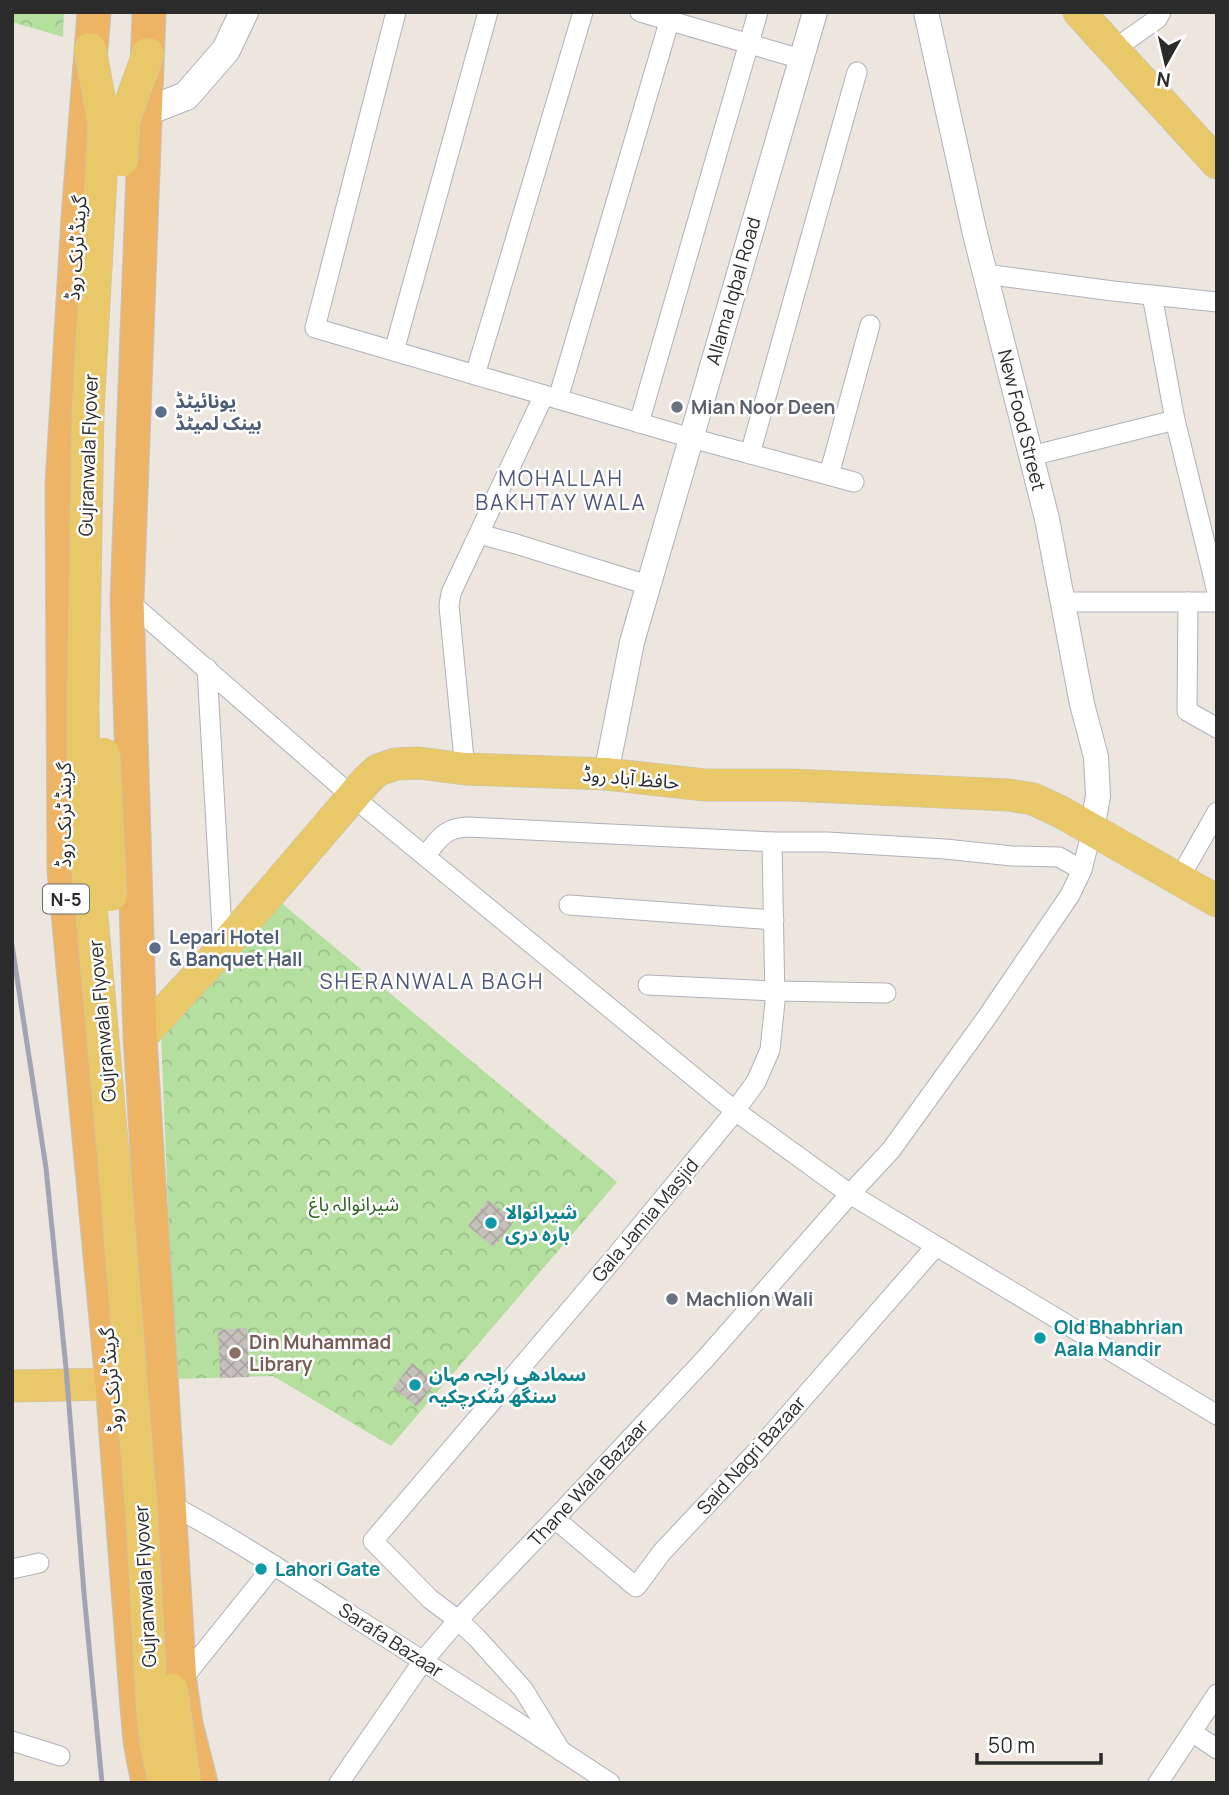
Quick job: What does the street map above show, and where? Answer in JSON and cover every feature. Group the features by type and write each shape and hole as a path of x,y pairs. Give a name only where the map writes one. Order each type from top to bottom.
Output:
{"highway":[{"name":"گرینڈ ٹرنک روڈ","path":"94,12 77,230 62,484 64,871 111,1375 136,1707 148,1783"},
{"path":"149,12 127,600 140,1038 180,1682 186,1724 201,1783"}],"main road":[{"path":"145,113 186,96 226,50 244,12"},
{"path":"1079,12 1217,163"},
{"name":"Gujranwala Flyover","path":"90,49 104,122 88,411 83,705 84,827 116,1174 142,1518 152,1705 164,1783"},
{"name":"Gujranwala Flyover","path":"148,54 124,121 109,378 102,647 105,776 114,949 131,1130 173,1705 185,1783"},
{"name":"حافظ آباد روڈ","path":"140,1038 223,948 366,781 378,770 396,764 606,774 705,785 791,785 1008,795 1034,799 1217,901"},
{"path":"12,1371 111,1375"},
{"path":"12,1386 111,1375"}],"street":[{"path":"396,12 315,328 691,438 854,482"},
{"path":"394,351 488,12"},
{"path":"475,375 583,12"},
{"path":"640,12 671,17 801,59"},
{"path":"639,423 758,12"},
{"name":"Allama Iqbal Road","path":"606,774 627,662 648,585 815,12"},
{"name":"New Food Street","path":"926,12 985,274 1047,519 1082,704 1096,757 1098,796 1092,830"},
{"path":"1113,50 1157,19 1161,12"},
{"path":"465,769 449,606 451,593 551,397 671,17"},
{"path":"750,454 857,72"},
{"path":"985,274 1217,302"},
{"path":"1152,295 1175,420 1217,592"},
{"path":"829,475 870,325"},
{"path":"1031,456 1175,420"},
{"path":"479,534 648,585"},
{"path":"127,600 353,797 734,1110 850,1194 1217,1415"},
{"path":"1063,602 1217,603"},
{"path":"1188,603 1187,711 1217,728"},
{"path":"207,668 223,948"},
{"path":"1178,879 1217,812"},
{"path":"425,856 442,835 453,828 945,849 1012,856 1059,857 1082,870"},
{"name":"Thane Wala Bazaar","path":"339,1783 424,1661 458,1620 706,1358 891,1150 1027,961 1070,895 1082,870 1092,830"},
{"name":"Gala Jamia Masjid","path":"458,1620 430,1599 373,1541 615,1257 756,1082 770,1049 775,1002 772,842"},
{"path":"569,905 774,920"},
{"path":"648,985 886,993"},
{"name":"Said Nagri Bazaar","path":"555,1519 636,1587 662,1552 757,1451 936,1245"},
{"path":"122,1508 169,1504"},
{"name":"Sarafa Bazaar","path":"169,1504 274,1565 610,1783"},
{"path":"12,1569 39,1563"},
{"path":"180,1682 274,1565"},
{"path":"458,1620 523,1689 561,1751"},
{"path":"1158,1783 1217,1694"},
{"path":"1192,1732 1217,1749"},
{"path":"12,1741 60,1756"}],"green space":[{"path":"12,12 64,12 63,37 12,22"},
{"name":"شیرانوالہ باغ","path":"279,901 617,1182 391,1446 273,1376 175,1379 161,1033"}],"building":[{"name":"شیرانوالا بارہ دری","path":"488,1200 515,1220 494,1247 468,1226"},
{"path":"247,1328 249,1377 220,1378 218,1330"},
{"name":"سمادھی راجہ مہان سنگھ سُکرچکیہ","path":"412,1363 436,1382 417,1407 393,1388"}],"railway":[{"path":"12,945 46,1168 102,1783"}],"place":[{"name":"Mian Noor Deen","path":"677,407"},
{"name":"یونائیٹڈ بینک لمیٹڈ","path":"161,412"},
{"name":"Lepari Hotel & Banquet Hall","path":"155,948"},
{"name":"شیرانوالا بارہ دری","path":"491,1223"},
{"name":"Machlion Wali","path":"672,1299"},
{"name":"Old Bhabhrian Aala Mandir","path":"1040,1338"},
{"name":"Din Muhammad Library","path":"235,1353"},
{"name":"سمادھی راجہ مہان سنگھ سُکرچکیہ","path":"415,1385"},
{"name":"Lahori Gate","path":"261,1569"}],"district":[{"name":"MOHALLAH BAKHTAY WALA","path":"561,490"},
{"name":"SHERANWALA BAGH","path":"432,981"}]}
